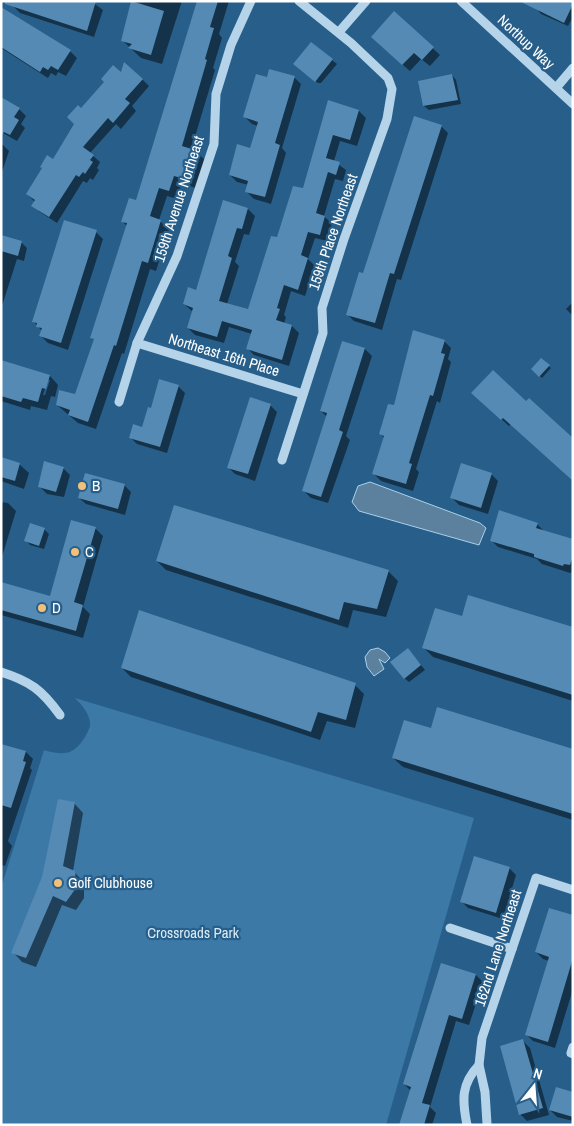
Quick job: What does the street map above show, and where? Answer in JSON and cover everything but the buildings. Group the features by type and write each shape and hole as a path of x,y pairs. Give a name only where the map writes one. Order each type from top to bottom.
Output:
{"street":[{"name":"159th Avenue Northeast","path":"119,402 137,343 178,256 214,144 216,94 231,45 251,1"},
{"path":"299,1 339,32 366,1"},
{"name":"Northup Way","path":"461,1 573,104"},
{"name":"159th Place Northeast","path":"282,460 323,333 322,308 391,101 392,89 388,78 339,32"},
{"path":"556,88 573,68"},
{"name":"Northeast 16th Place","path":"137,343 303,394"},
{"path":"1,672 31,684 45,695 60,714"},
{"name":"162nd Lane Northeast","path":"487,1124 486,1092 478,1064 482,1038 536,878 573,890"},
{"path":"450,928 512,949"},
{"name":"162nd Lane Northeast","path":"467,1125 463,1106 467,1077 478,1064"}],"green space":[{"name":"Crossroads Park","path":"75,698 474,818 386,1125 1,1125 1,888 44,750 57,753 72,751 81,743 89,730 88,715"}],"shaded area":[{"path":"370,482 480,523 486,528 479,545 359,511 352,502 358,486"},
{"path":"378,648 390,658 385,663 379,659 384,669 374,676 367,667 365,657 370,650"}],"place":[{"name":"B","path":"82,486"},
{"name":"C","path":"75,552"},
{"name":"D","path":"42,608"},
{"name":"Golf Clubhouse","path":"58,883"}]}
